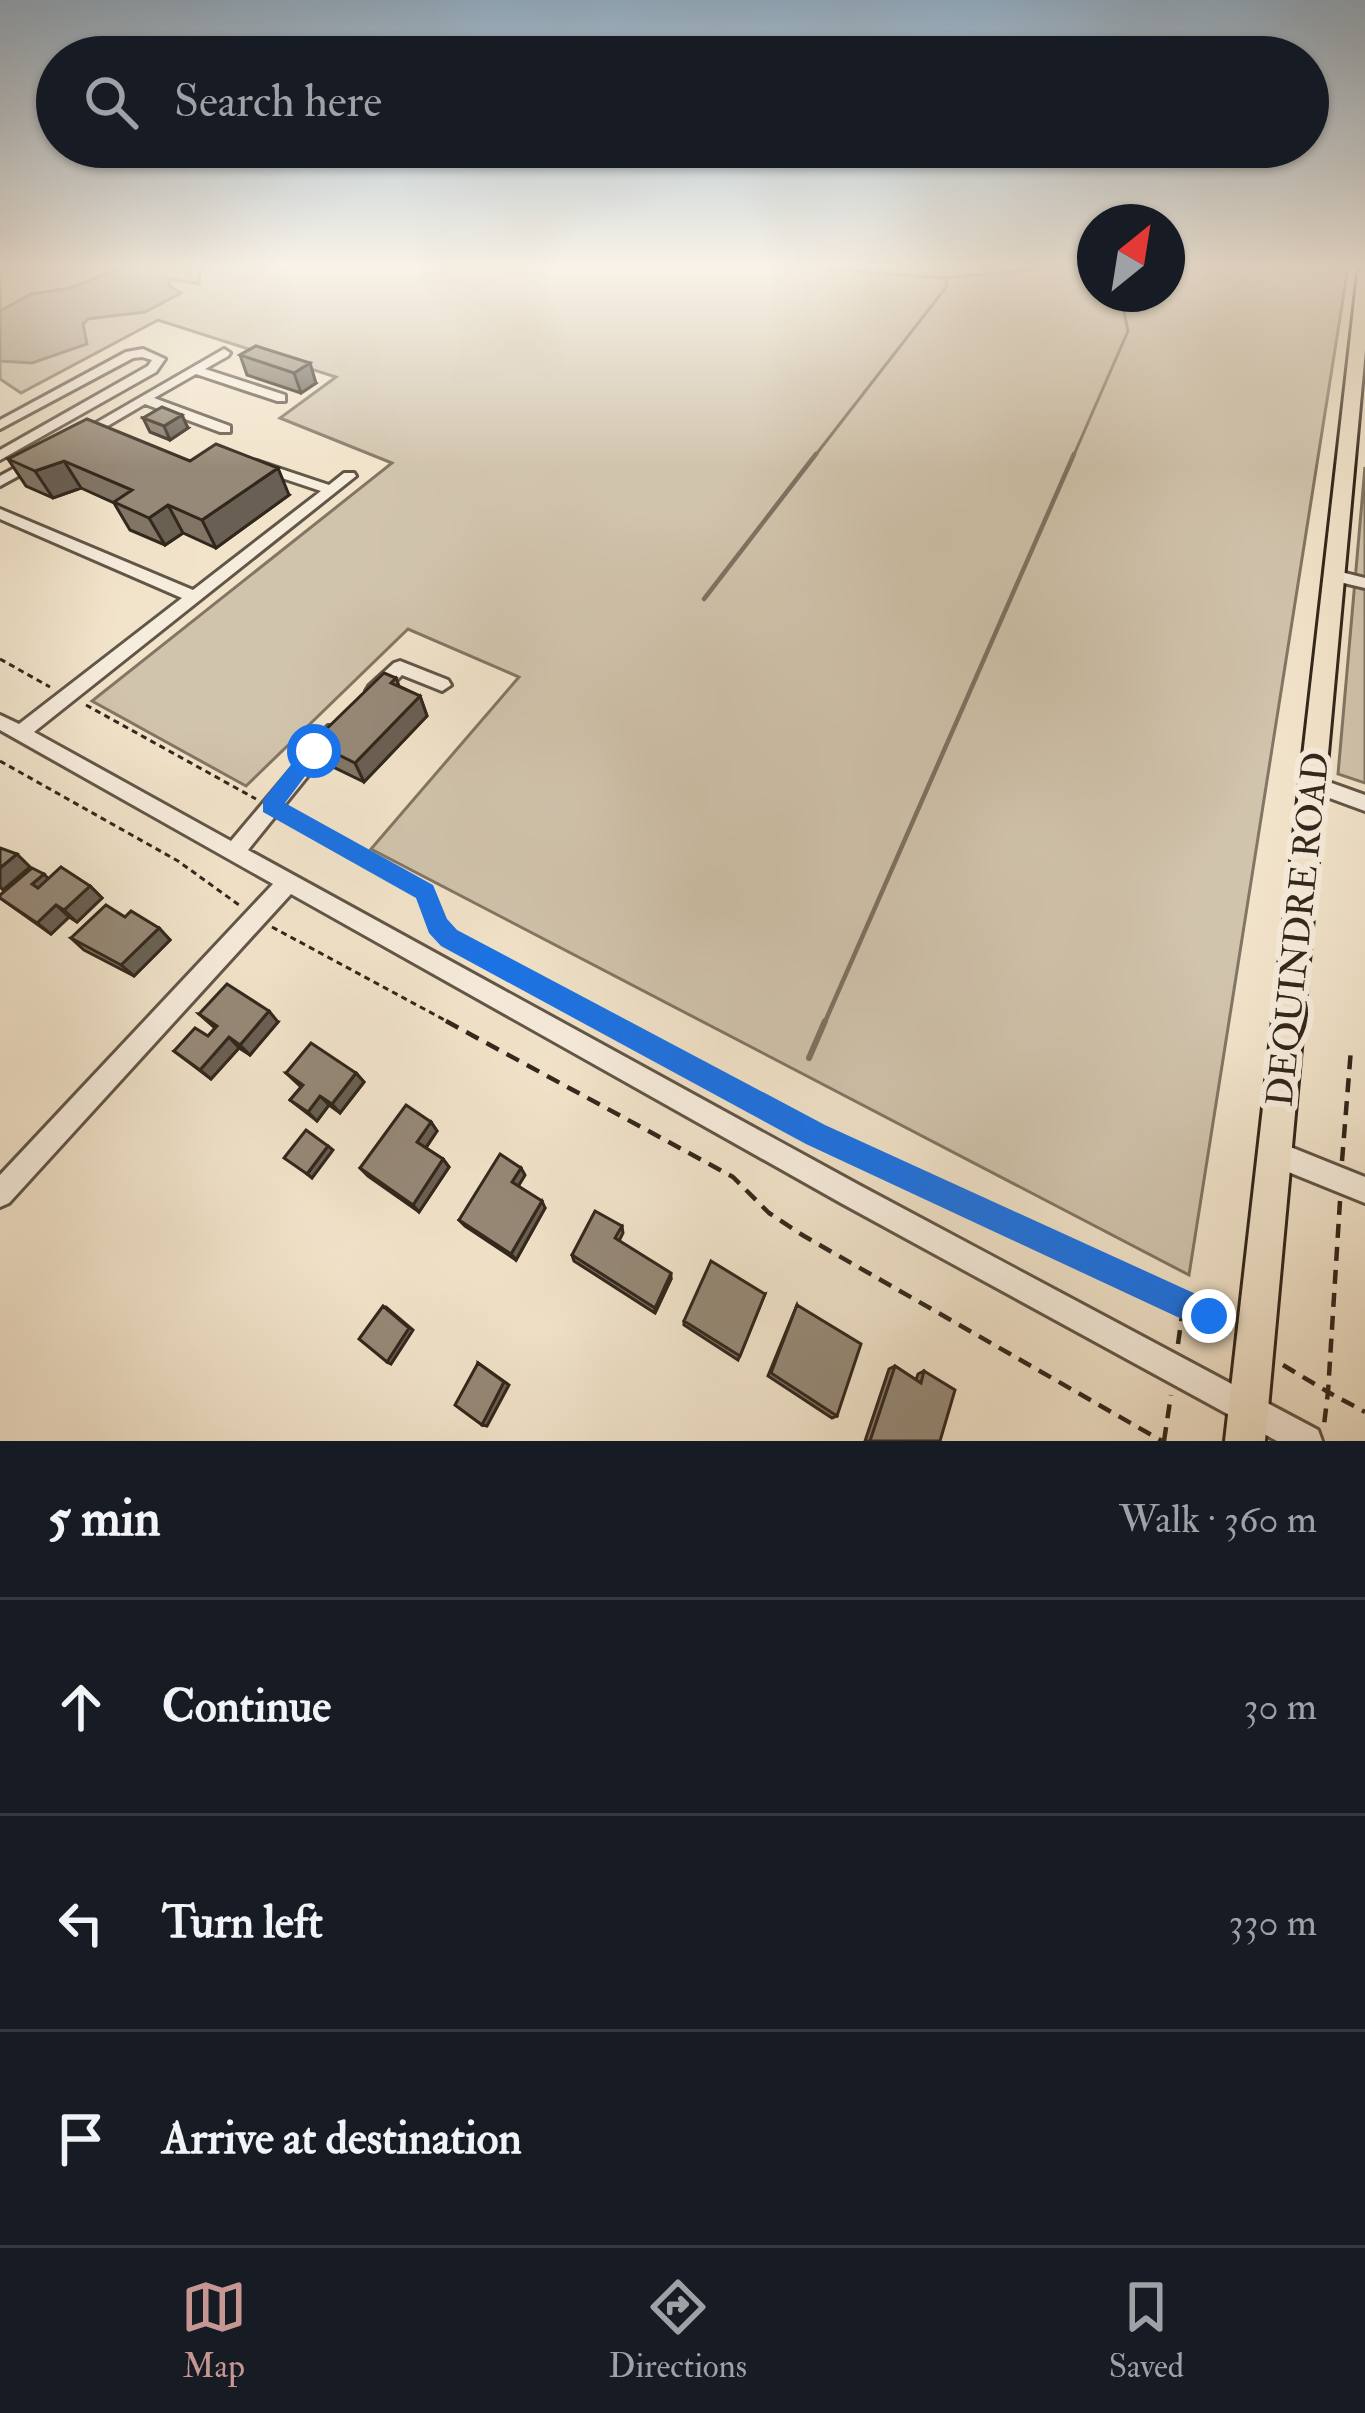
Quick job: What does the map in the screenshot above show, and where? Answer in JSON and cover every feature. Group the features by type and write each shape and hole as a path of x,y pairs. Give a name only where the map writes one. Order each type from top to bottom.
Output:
{"main road":[{"name":"DEQUINDRE ROAD","path":"1246,1424 1362,334"}],"street":[{"path":"0,425 130,355 142,353 159,359 152,369 0,456"},
{"path":"75,439 224,353"},
{"path":"195,370 281,398"},
{"path":"144,399 225,429"},
{"path":"85,407 112,417"},
{"path":"0,482 56,449"},
{"path":"247,464 266,465 331,490"},
{"path":"350,476 195,597 10,728 850,1194 1246,1424 1307,1441"},
{"path":"0,514 195,597"},
{"path":"0,534 20,522"},
{"path":"1333,574 1365,583"},
{"path":"234,852 350,716 400,668 442,685"},
{"path":"1312,784 1365,803"},
{"path":"0,1194 288,883"},
{"path":"1273,1153 1353,1184"}],"path":[{"path":"0,658 59,692"},
{"path":"86,706 425,892 438,926 449,938 816,1135 1209,1316"},
{"path":"0,761 178,861 238,904"},
{"path":"273,927 733,1177 769,1213 803,1235 1163,1441 1168,1414"},
{"path":"1323,1441 1353,1184 1351,1049"},
{"path":"1180,1329 1184,1301"},
{"path":"1306,1380 1365,1412"}],"shaded area":[{"path":"0,334 131,334 21,393 0,379"},
{"path":"0,334 85,334 87,344 32,363 0,361"},
{"path":"202,334 1337,334 1189,1275 371,849 519,677 408,629 246,786 92,701 392,463 280,418 336,377"},
{"path":"1365,467 1365,783 1338,774"}],"building":[{"path":"256,346 310,363 294,373 240,355"},
{"path":"162,407 182,415 164,426 143,418"},
{"path":"87,419 190,461 216,444 278,468 202,520 168,505 149,518 114,502 132,490 64,461 35,471 8,459"},
{"path":"384,673 396,678 391,683 420,696 355,763 313,742"},
{"path":"0,848 17,854 0,868"},
{"path":"61,867 90,886 64,910 56,905 37,923 0,898 32,868 44,874 32,884 38,888"},
{"path":"106,905 125,917 131,911 159,928 121,965 71,938"},
{"path":"227,984 269,1011 240,1045 229,1037 200,1070 174,1051 195,1028 208,1036 217,1026 199,1014"},
{"path":"311,1043 356,1073 332,1104 320,1096 308,1112 290,1100 303,1085 286,1073"},
{"path":"406,1105 431,1122 417,1142 443,1159 413,1205 360,1168"},
{"path":"306,1130 328,1146 307,1174 284,1158"},
{"path":"500,1154 521,1168 512,1182 542,1201 511,1254 459,1220"},
{"path":"595,1211 622,1226 615,1238 671,1273 655,1308 572,1255"},
{"path":"711,1261 765,1294 740,1356 684,1321"},
{"path":"797,1305 861,1344 837,1416 771,1373"},
{"path":"383,1306 409,1328 387,1362 359,1339"},
{"path":"478,1363 504,1382 482,1425 455,1405"},
{"path":"895,1366 921,1383 924,1371 955,1390 940,1441 870,1441"}],"waterway":[{"path":"814,457 909,334"},
{"path":"1073,457 1127,334"},
{"path":"704,599 816,454"},
{"path":"824,1024 1074,454"},
{"path":"809,1058 825,1021"}],"route":[{"path":"314,751 271,806 425,892 441,932 449,938 816,1135 1209,1316"}]}
